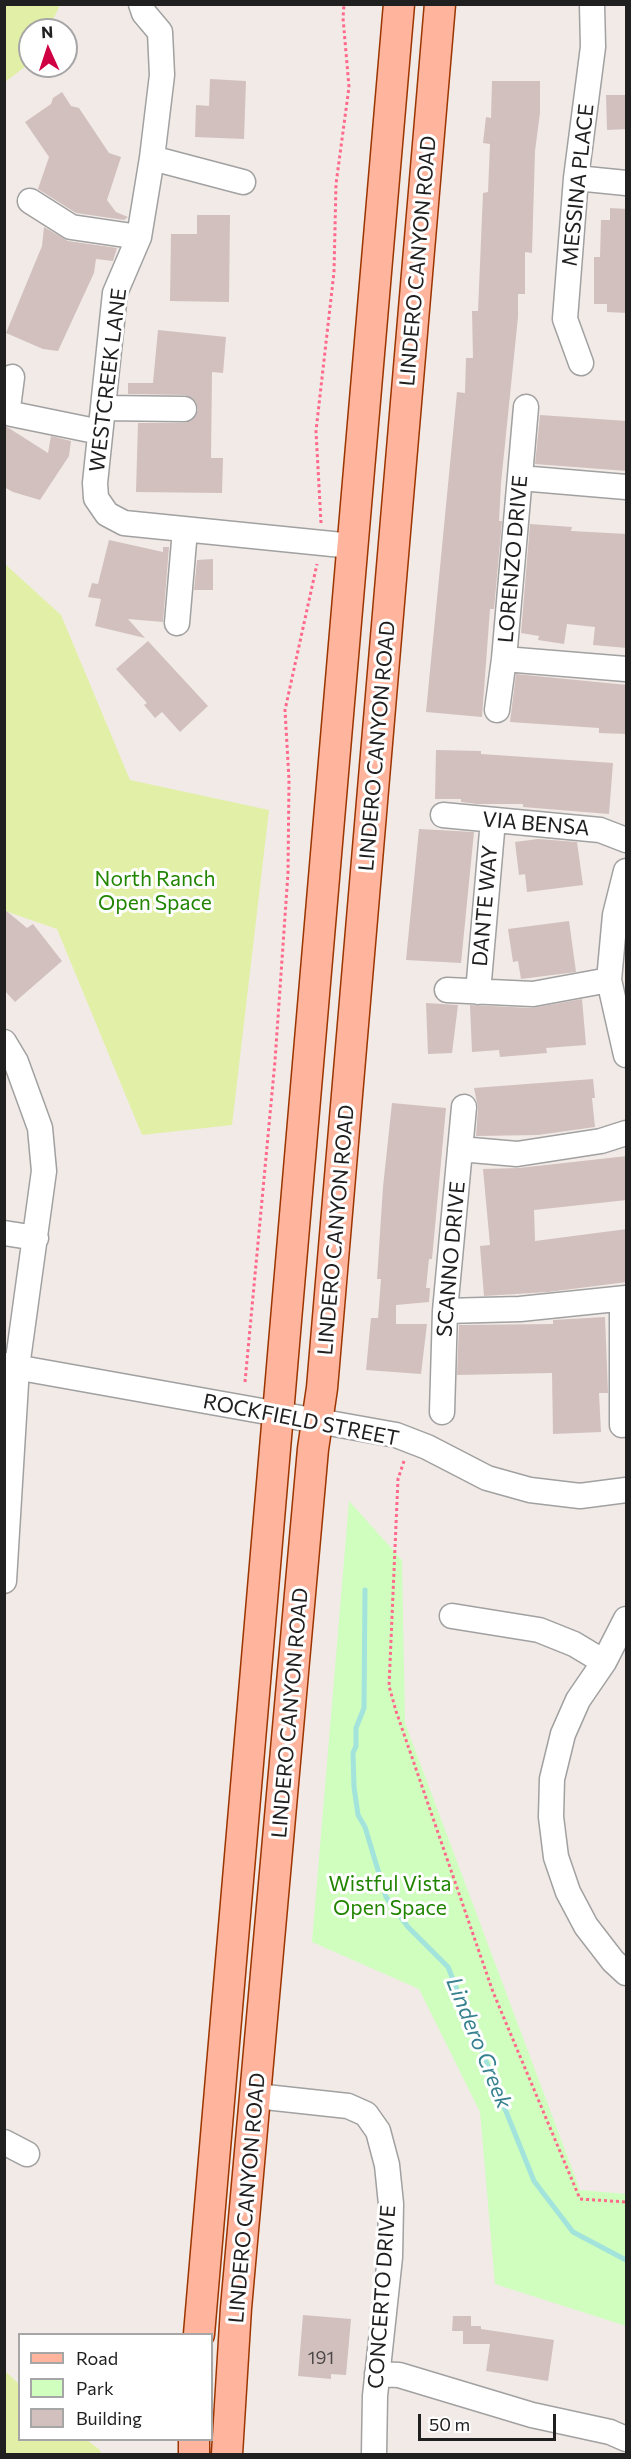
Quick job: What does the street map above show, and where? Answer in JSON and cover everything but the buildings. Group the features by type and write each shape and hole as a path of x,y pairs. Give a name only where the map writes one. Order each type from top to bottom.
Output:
{"main road":[{"name":"LINDERO CANYON ROAD","path":"199,2333 399,4"},
{"name":"LINDERO CANYON ROAD","path":"227,2454 236,2307 325,1352 440,4"}],"street":[{"name":"WESTCREEK LANE","path":"141,4 144,13 160,32 162,75 153,158 139,237 115,293 95,483 96,498 107,514 124,523 352,546"},
{"name":"MESSINA PLACE","path":"581,363 565,319 576,178 593,47 591,4"},
{"path":"153,158 243,182"},
{"path":"576,178 627,183"},
{"path":"30,201 71,227 85,231 139,237"},
{"path":"12,377 8,408 12,414 100,432"},
{"name":"LORENZO DRIVE","path":"497,710 504,659 526,407"},
{"path":"103,408 184,410"},
{"path":"520,478 627,487"},
{"path":"177,623 185,530"},
{"path":"504,659 627,669"},
{"name":"VIA BENSA","path":"443,815 600,830 627,840"},
{"name":"DANTE WAY","path":"478,992 493,820"},
{"path":"625,1040 609,981 615,915 627,871"},
{"path":"447,990 532,994 609,981"},
{"path":"4,1042 16,1062 40,1128 44,1171 36,1238 11,1366 4,1581"},
{"name":"SCANNO DRIVE","path":"442,1412 445,1311 464,1107"},
{"path":"460,1149 517,1154 601,1142 627,1133"},
{"path":"4,1233 36,1238"},
{"path":"445,1311 520,1308 624,1299 622,1425"},
{"name":"ROCKFIELD STREET","path":"11,1366 396,1435 487,1478 530,1490 580,1496 627,1490"},
{"path":"453,1616 539,1630 574,1644 604,1662"},
{"path":"622,1960 586,1926 568,1892 556,1857 551,1817 552,1779 563,1734 578,1700 604,1662 627,1619"},
{"name":"CONCERTO DRIVE","path":"256,2096 348,2106 366,2114 378,2131 387,2165 391,2204 390,2257 377,2374 374,2454"},
{"path":"4,2142 27,2154"},
{"path":"377,2374 399,2375 522,2412 610,2432 627,2439"}],"path":[{"path":"321,525 316,431 334,272 336,184 349,87 343,18 344,4"},
{"path":"245,1382 275,1061 288,873 289,780 285,710 318,558"},
{"path":"411,1441 398,1479 389,1686 396,1711 494,1992 580,2199 627,2202"}],"green space":[{"path":"5,4 60,5 54,18 18,18 18,72 5,82"},
{"name":"North Ranch Open Space","path":"5,564 61,615 130,780 269,810 232,1125 142,1135 57,929 5,911"},
{"name":"Wistful Vista Open Space","path":"349,1501 402,1560 405,1723 580,2190 626,2194 626,2326 495,2284 480,2112 419,1989 312,1942"},
{"path":"5,2371 18,2383 18,2441 88,2441 100,2450 101,2454 5,2454"}],"waterway":[{"name":"Lindero Creek","path":"365,1590 364,1708 356,1728 356,1746 353,1753 354,1787 358,1815 365,1827 386,1897 408,1927 448,1967 534,2181 573,2232 626,2260"}]}
